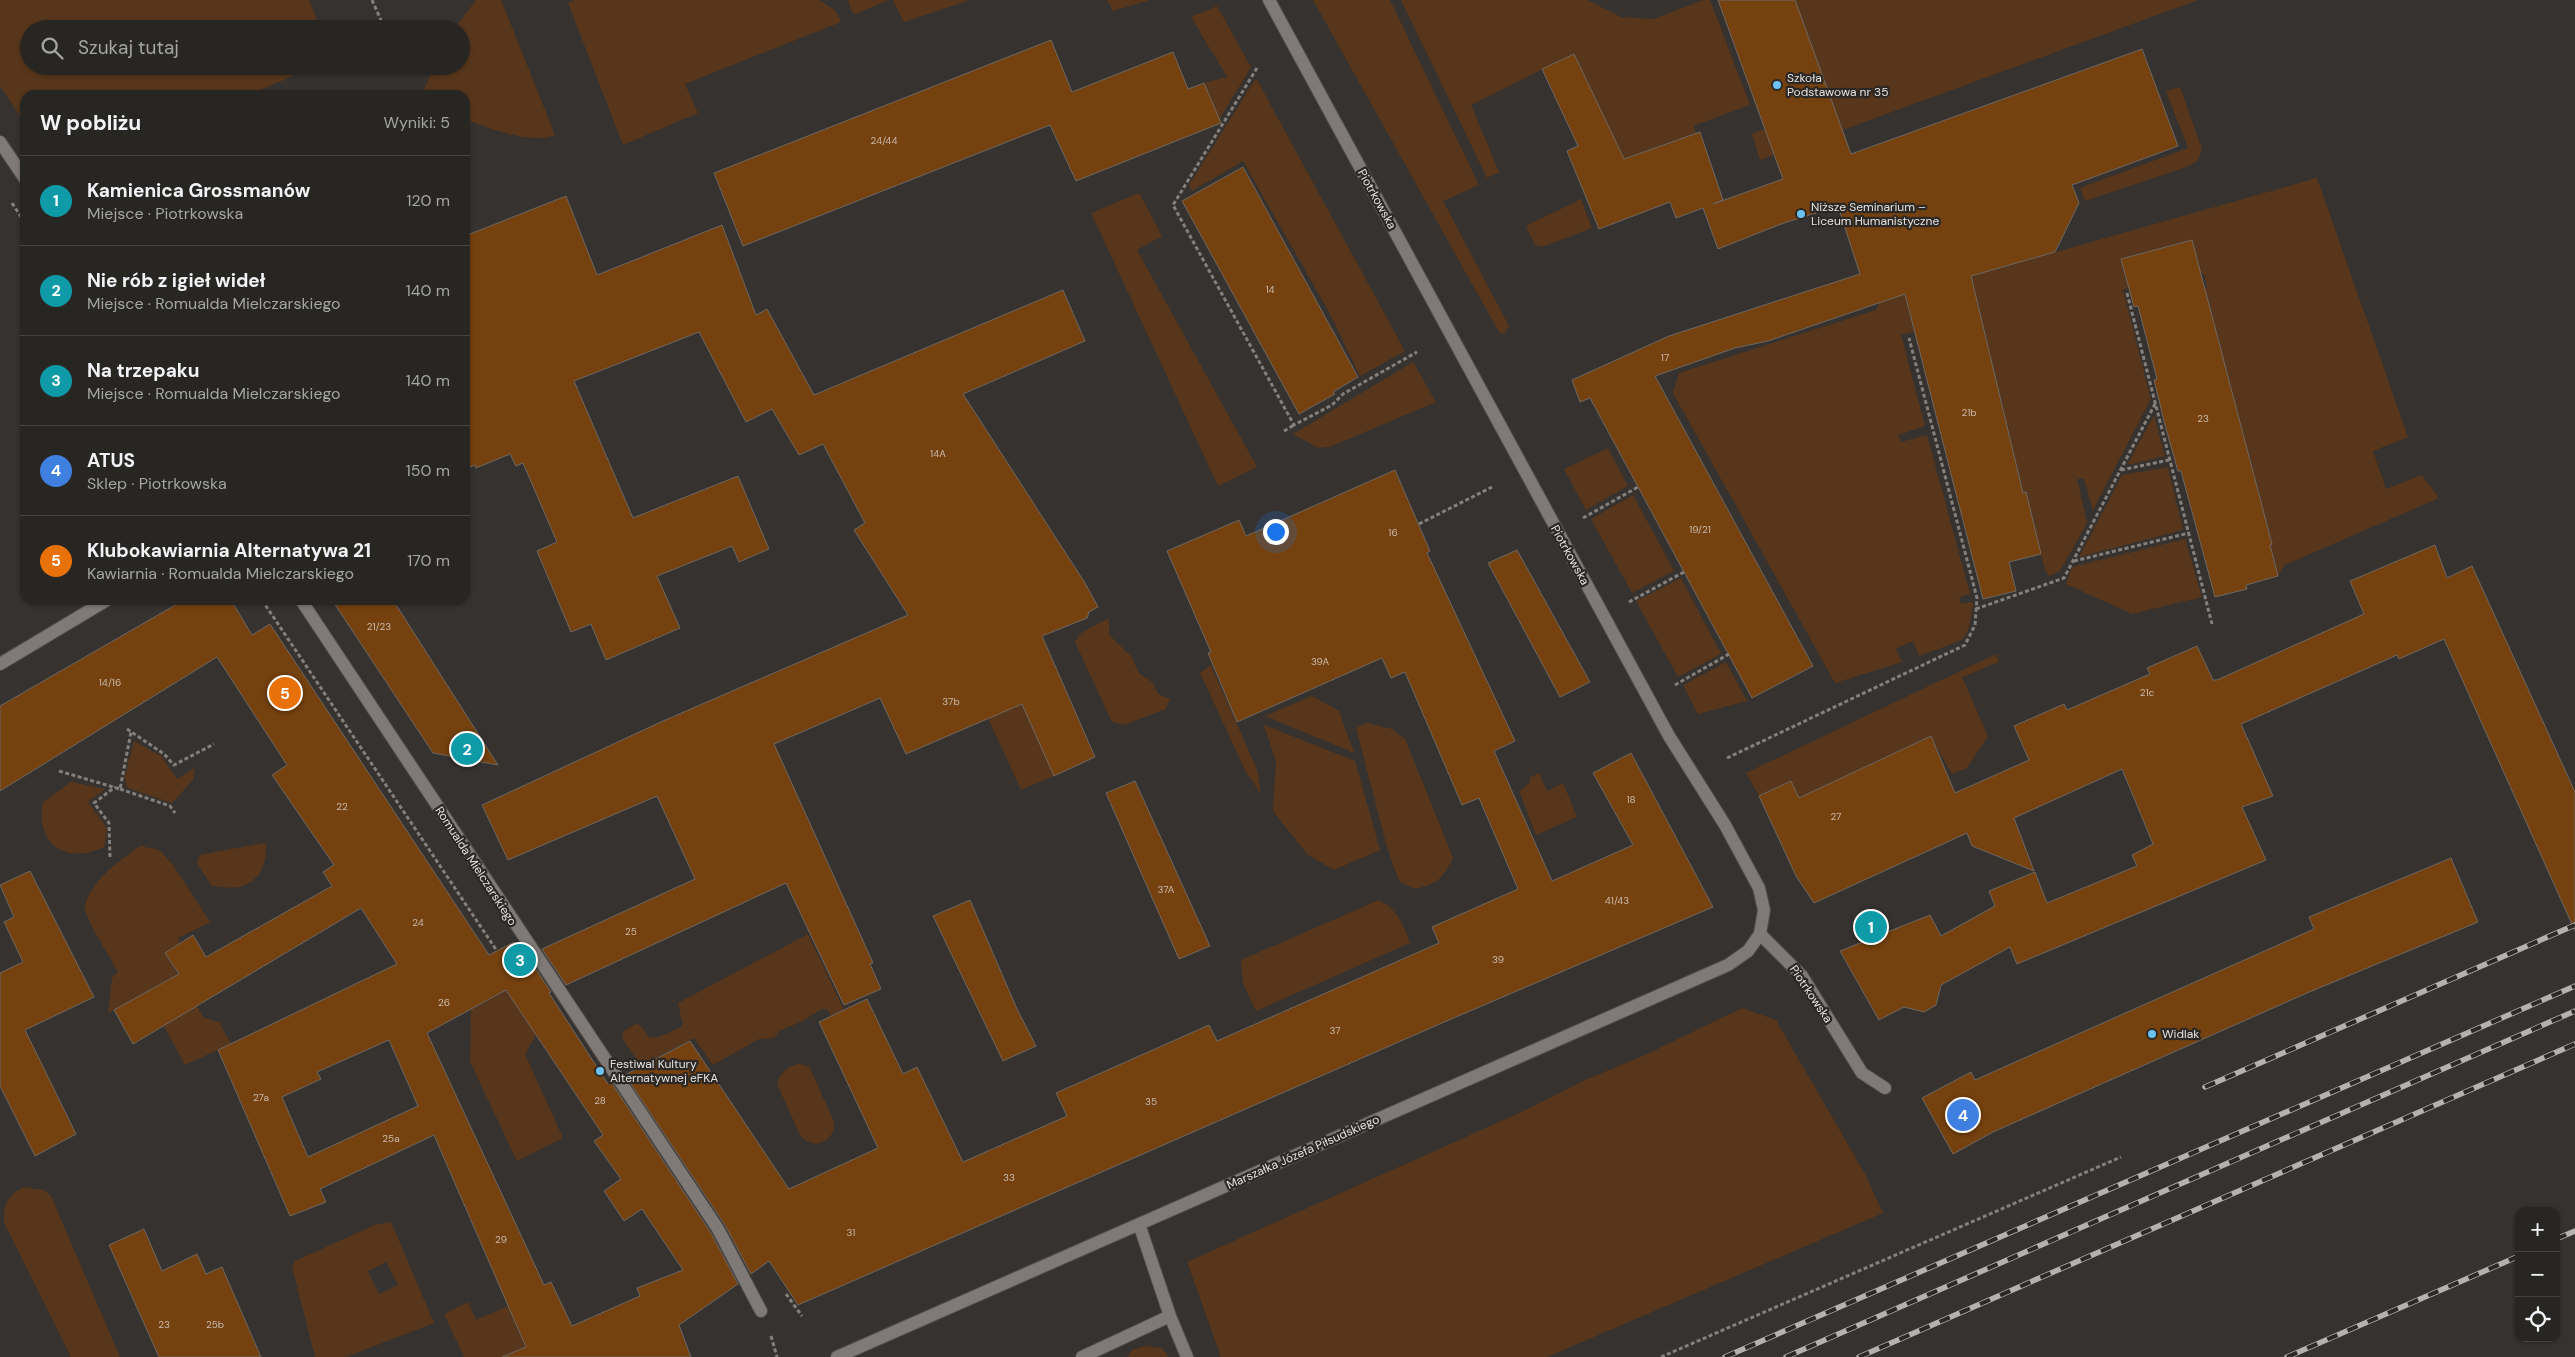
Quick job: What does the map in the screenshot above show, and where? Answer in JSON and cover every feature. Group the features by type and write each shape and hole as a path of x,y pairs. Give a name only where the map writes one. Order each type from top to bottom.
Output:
{"street":[{"name":"Piotrkowska","path":"1268,0 1669,736 1725,825 1759,888 1764,910 1760,934 1802,976 1862,1073 1885,1088"},
{"path":"0,142 20,172"},
{"path":"0,664 99,605"},
{"name":"Romualda Mielczarskiego","path":"304,605 718,1229 761,1311"},
{"name":"Marszałka Józefa Piłsudskiego","path":"837,1357 1728,966 1748,951 1760,934"},
{"path":"1139,1224 1170,1316 1187,1357"},
{"path":"1082,1357 1170,1316"}],"path":[{"path":"372,0 381,20"},
{"path":"1257,68 1173,205 1294,426"},
{"path":"2127,294 2212,624"},
{"path":"1727,758 1965,645 1975,625 1977,598 1909,338"},
{"path":"1284,431 1332,404 1343,394 1417,352"},
{"path":"1976,610 2064,578 2156,402"},
{"path":"2120,470 2169,460"},
{"path":"1583,518 1638,486"},
{"path":"1419,524 1492,487"},
{"path":"2073,561 2189,533"},
{"path":"1629,602 1684,572"},
{"path":"265,605 497,951"},
{"path":"1675,685 1729,654"},
{"path":"127,729 164,754 174,765 214,744"},
{"path":"120,789 131,732"},
{"path":"59,771 115,787 170,806 175,813"},
{"path":"110,857 109,823 94,803 115,787"},
{"path":"1661,1357 2121,1156"}],"shaded area":[{"path":"0,0 309,0 317,20 20,20 20,75 293,75 260,90 20,90 20,116 0,86"},
{"path":"476,0 501,0 555,135 545,138 534,138 497,131 470,121 470,90 424,90 430,75 470,75 470,20 461,20"},
{"path":"575,0 819,0 835,10 841,22 685,84 698,113 623,145 568,3"},
{"path":"850,0 888,0 854,15 848,2"},
{"path":"893,0 970,0 904,22"},
{"path":"1107,0 1150,0 1113,11"},
{"path":"1313,0 1390,0 1479,185 1443,201 1509,326 1504,334 1499,332"},
{"path":"1401,0 1587,0 1621,17 1653,19 1704,0 1710,0 1750,105 1693,126 1696,133 1623,159 1573,54 1471,105 1499,172 1487,178"},
{"path":"1795,0 2198,0 1760,160 1752,134 1832,102"},
{"path":"1217,6 1251,67 1219,120 1204,83 1227,77 1191,17"},
{"path":"1256,78 1405,351 1360,376 1329,312 1243,161 1192,191 1189,185"},
{"path":"2180,87 2202,149 2198,160 2189,166 2085,201 2080,188 2188,148 2166,91"},
{"path":"2317,178 2408,437 2373,451 2386,489 2422,475 2439,498 2285,565 2278,576 2270,545 2272,543 2204,288 2207,287 2204,274 2201,274 2191,240 2125,258 2132,286 2123,290 2151,399 2093,510 2084,479 2077,479 2087,523 2060,571 2049,576 2045,570 2026,493 2023,493 1971,276"},
{"path":"1139,193 1162,236 1137,250 1257,467 1218,486 1091,213"},
{"path":"1581,199 1592,228 1542,247 1535,245 1526,226"},
{"path":"1905,293 1914,332 1901,335 1925,426 1898,435 1901,442 1927,435 1970,594 1959,597 1961,604 1972,602 1971,619 1966,634 1960,641 1919,656 1913,641 1896,649 1902,662 1835,683 1673,393 1679,373 1876,310 1880,301"},
{"path":"1413,362 1436,402 1332,446 1318,448 1293,434"},
{"path":"2154,415 2165,456 2127,465"},
{"path":"1608,448 1628,486 1586,510 1564,469"},
{"path":"2168,467 2183,530 2079,557 2122,475"},
{"path":"1633,495 1674,571 1632,593 1591,519"},
{"path":"2185,539 2202,597 2132,614 2066,584 2072,567"},
{"path":"1681,578 1721,654 1678,677 1636,601"},
{"path":"1109,618 1109,635 1131,656 1139,673 1153,683 1158,694 1170,699 1166,709 1124,725 1112,722 1075,642 1081,633"},
{"path":"1996,654 1999,662 1962,677 1988,736 1967,768 1952,774 1930,736 1799,798 1791,781 1759,796 1746,773"},
{"path":"1726,662 1747,701 1698,714 1683,685"},
{"path":"1211,665 1257,770 1261,794 1246,772 1200,673"},
{"path":"1312,696 1339,711 1354,753 1265,716"},
{"path":"1022,704 1056,775 1021,790 988,718"},
{"path":"1367,723 1392,729 1405,739 1453,859 1442,876 1434,883 1415,889 1399,881 1387,847 1356,728"},
{"path":"1264,725 1355,761 1380,850 1334,870 1307,854 1273,811 1276,761"},
{"path":"134,741 161,756 177,779 195,768 193,780 172,803 128,788 124,779"},
{"path":"1539,773 1547,791 1563,783 1577,817 1536,835 1519,791 1530,783 1529,778"},
{"path":"71,782 105,789 88,802 107,828 104,847 77,854 66,852 56,847 49,840 44,830 42,817 43,802"},
{"path":"264,843 266,845 262,868 258,876 243,886 234,888 211,885 197,863 199,855"},
{"path":"140,846 159,850 173,865 210,922 178,938 180,943 165,953 204,1018 219,1022 231,1044 185,1065 146,993 108,1013 112,978 118,972 92,927 84,908 93,888 106,873"},
{"path":"1379,900 1395,913 1410,943 1256,1011 1243,984 1241,960"},
{"path":"808,934 844,1010 831,1016 827,1009 820,1010 803,1021 779,1031 774,1038 759,1039 713,1065 694,1038 641,1066 622,1038 624,1031 636,1024 640,1025 650,1038 659,1037 683,1026 678,1003"},
{"path":"536,974 564,1017 536,1035 525,1054 563,1138 517,1161 470,1062 471,1010"},
{"path":"1742,1008 1776,1020 1865,1174 1883,1213 1547,1357 1221,1357 1187,1262 1528,1109 1585,1080 1645,1055"},
{"path":"799,1064 809,1066 834,1122 834,1130 823,1142 815,1144 801,1137 777,1084 780,1076 785,1071"},
{"path":"24,1187 44,1190 51,1196 120,1357 71,1357 4,1222 4,1210 10,1197"},
{"path":"391,1222 434,1323 346,1357 315,1357 292,1267 295,1261 375,1225","holes":["386,1262 398,1285 379,1294 368,1271"]},
{"path":"468,1302 476,1320 508,1306 527,1351 513,1357 464,1357 444,1314"},
{"path":"1146,1346 1161,1348 1169,1357 1127,1357 1134,1349"}],"building":[{"path":"1718,0 1795,0 1851,154 2142,49 2178,146 2072,185 2079,203 2055,252 1971,276 2023,493 2026,492 2041,554 2009,562 2016,591 1983,599 1905,294 1768,341 1735,348 1655,376 1813,666 1752,698 1590,398 1580,402 1572,380 1669,336 1860,274 1838,206 1781,224 1718,249 1703,208 1676,218 1670,202 1599,229 1567,151 1578,146 1542,69 1574,54 1624,159 1700,132 1723,200 1713,204 1783,179"},
{"path":"1051,40 1072,92 1173,52 1188,89 1204,83 1221,123 1076,181 1050,125 743,246 714,173"},
{"path":"1243,167 1358,377 1333,392 1335,394 1299,414 1182,201"},
{"path":"566,196 597,275 722,225 756,315 767,309 814,395 1063,290 1085,341 963,394 1085,583 1098,607 1089,612 1087,618 1042,636 1095,757 1054,776 1022,704 906,754 880,698 774,744 873,963 870,964 881,989 844,1005 786,883 566,985 542,949 695,879 657,796 508,860 482,805 663,721 908,615 854,530 865,523 823,444 799,455 772,409 746,422 699,332 574,381 633,518 738,476 769,549 739,562 732,546 657,576 680,628 606,660 591,624 571,632 537,551 557,542 523,463 516,466 510,454 476,468 475,465 470,467 470,234"},
{"path":"2192,240 2272,544 2270,545 2278,576 2246,585 2247,589 2215,597 2181,471 2178,471 2165,425 2154,380 2157,379 2138,306 2134,307 2121,259"},
{"path":"1395,470 1430,551 1427,553 1515,741 1494,751 1552,881 1633,845 1593,773 1631,753 1713,907 1442,1023 798,1305 769,1261 751,1274 725,1225 625,1075 690,1041 789,1189 878,1148 819,1022 867,999 903,1074 917,1067 963,1162 1067,1116 1056,1093 1209,1025 1217,1041 1439,943 1432,927 1518,889 1479,798 1462,805 1405,672 1391,678 1382,658 1237,722 1208,653 1211,652 1167,551 1239,520 1246,536"},
{"path":"2435,545 2447,578 2472,566 2575,792 2575,931 2444,639 2399,659 2397,655 2241,724 2273,796 2242,807 2266,860 2017,964 2010,947 1941,985 1936,1005 1924,1012 1904,1007 1879,1020 1840,951 1930,915 1941,936 1995,906 1989,891 2035,872 2047,903 2137,866 2132,855 2153,844 2122,769 2014,818 2034,871 1972,846 1967,833 1814,903 1796,876 1759,796 1791,781 1799,798 1931,736 1955,793 2029,760 2014,726 2064,704 2067,710 2150,674 2147,668 2197,646 2213,680 2217,680 2364,614 2350,581"},
{"path":"1517,550 1590,682 1560,697 1488,563"},
{"path":"175,605 234,605 252,635 270,624 489,955 514,942 524,958 527,956 608,1084 611,1082 711,1233 738,1284 679,1325 691,1357 502,1357 526,1347 434,1135 320,1189 326,1202 290,1216 218,1050 397,964 361,908 133,1044 114,1010 179,974 165,953 193,935 206,957 332,886 323,872 334,865 272,775 287,765 217,657 0,791 0,706","holes":["506,990 603,1135 594,1141 621,1179 604,1191 624,1221 642,1209 683,1270 637,1288 640,1296 572,1326 551,1282 544,1285 427,1033","389,1040 418,1106 308,1157 282,1097 321,1079 317,1072"]},
{"path":"335,605 396,605 498,765 433,753"},
{"path":"1135,781 1210,946 1179,959 1106,793"},
{"path":"2451,858 2478,922 2307,993 1993,1132 1953,1154 1922,1098 1971,1072 1975,1080 2314,929 2309,917"},
{"path":"30,871 94,997 25,1030 76,1134 35,1156 0,1086 0,973 23,962 4,922 14,917 0,885"},
{"path":"970,900 1017,1009 1036,1046 1003,1061 933,916"},
{"path":"144,1229 162,1271 197,1254 206,1274 222,1267 261,1357 159,1357 109,1245"}],"railway":[{"path":"2205,1087 2575,925"},
{"path":"1725,1357 2575,986"},
{"path":"1786,1357 2575,1011"},
{"path":"1859,1357 2575,1044"},
{"path":"2560,1237 2575,1231"},
{"path":"2287,1357 2515,1258"}],"place":[{"name":"Szkoła Podstawowa nr 35","path":"1777,85"},
{"name":"Niższe Seminarium – Liceum Humanistyczne","path":"1801,214"},
{"name":"Klubokawiarnia Alternatywa 21","path":"285,693"},
{"name":"Nie rób z igieł wideł","path":"467,749"},
{"name":"Kamienica Grossmanów","path":"1871,927"},
{"name":"Na trzepaku","path":"520,960"},
{"name":"Widlak","path":"2152,1034"},
{"name":"Festiwal Kultury Alternatywnej eFKA","path":"600,1071"},
{"name":"ATUS","path":"1963,1115"}]}
